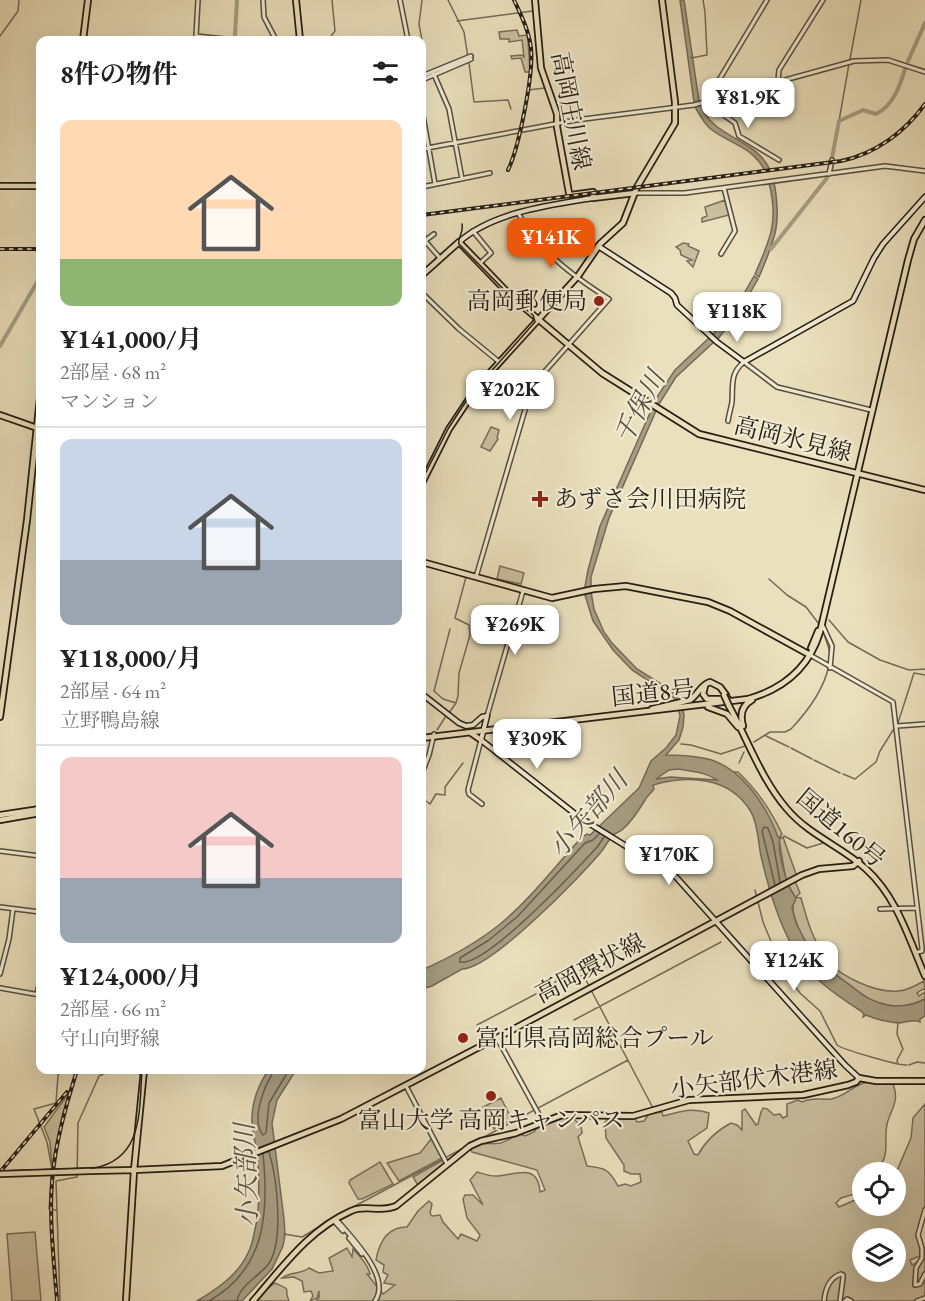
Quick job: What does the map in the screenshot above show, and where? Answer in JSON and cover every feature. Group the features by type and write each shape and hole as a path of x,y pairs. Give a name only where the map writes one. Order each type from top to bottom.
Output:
{"main road":[{"path":"84,36 88,0"},
{"path":"296,0 300,36"},
{"name":"高岡庄川線","path":"535,0 541,68 556,110 569,193 571,195 593,192 593,198 635,194"},
{"path":"426,475 449,429 477,387 576,277 598,246 623,223 642,178 675,123 675,107 661,0"},
{"path":"0,186 36,186"},
{"path":"426,270 473,231 518,213 553,204 593,198"},
{"path":"598,246 671,293 677,305 716,341 744,362 853,302 874,258 925,198"},
{"name":"国道8号","path":"692,705 748,699 766,693 783,684 799,670 809,655 820,626 909,254 925,220"},
{"path":"458,243 513,298 569,345"},
{"path":"458,243 511,299 539,318"},
{"path":"426,470 447,428 475,386 539,318"},
{"name":"高岡氷見線","path":"569,345 602,373 702,435 925,490"},
{"path":"0,415 36,429"},
{"path":"0,717 36,447"},
{"path":"426,563 552,598 614,586 635,587 708,602 730,611 809,655"},
{"name":"国道8号","path":"692,705 731,703 756,695 771,688 794,671 809,655"},
{"path":"692,705 704,685 710,682 717,685 731,703 750,744"},
{"path":"750,744 742,722 745,705 776,690 783,684"},
{"path":"725,695 712,685 706,686 703,691 705,698 731,703"},
{"path":"426,697 462,725 473,725 482,717 487,716 481,740"},
{"path":"665,708 692,705 713,708 727,714 750,744"},
{"path":"665,708 692,705"},
{"name":"国道8号","path":"434,735 665,708"},
{"name":"国道8号","path":"426,736 658,711 665,708"},
{"path":"470,732 570,811 676,877 859,1077"},
{"name":"国道160号","path":"750,744 779,800 797,820 814,834 858,862 881,885 918,952 925,973"},
{"path":"0,817 36,811"},
{"path":"0,817 36,811"},
{"path":"0,817 8,819 36,811"},
{"name":"高岡環状線","path":"0,1174 213,1168 243,1159 341,1119 802,875 819,869 852,866 858,862"},
{"name":"国道160号","path":"896,909 925,973"},
{"path":"125,1299 133,1170 143,1074"},
{"name":"小矢部伏木港線","path":"252,1301 295,1250 335,1220 356,1209 393,1208 470,1146 481,1141 516,1133 562,1115 642,1114 689,1100 803,1095 824,1092 854,1083 859,1077 876,1081 925,1081"}],"street":[{"path":"196,36 198,0"},
{"path":"263,0 264,17 274,36"},
{"path":"399,0 406,36"},
{"path":"766,0 710,92 711,100 718,112 735,123 739,136 779,160"},
{"path":"778,81 779,70 823,0"},
{"path":"426,76 471,57"},
{"path":"428,147 557,124 694,105 859,60 883,60 925,72"},
{"path":"434,73 448,108 462,178"},
{"path":"426,135 428,147"},
{"path":"426,138 435,184"},
{"path":"829,174 832,160"},
{"path":"635,194 685,193 885,166 925,171"},
{"path":"426,186 490,173"},
{"path":"721,254 735,231 724,188"},
{"path":"476,577 532,387 609,298 576,277 536,239 518,213"},
{"path":"473,231 491,253 479,264"},
{"path":"434,234 426,240 440,258"},
{"path":"426,296 459,329 498,361"},
{"path":"728,421 732,400 732,380 735,372 744,362 777,387 871,410"},
{"path":"487,716 523,591"},
{"path":"820,626 832,646 829,667"},
{"path":"809,655 893,702 922,951 918,952"},
{"path":"897,726 925,724"},
{"path":"426,763 434,735"},
{"path":"481,740 468,790 469,794 482,804"},
{"path":"0,851 36,856"},
{"path":"0,907 36,912"},
{"path":"880,909 917,908"},
{"path":"0,974 9,939 13,909"},
{"path":"0,988 36,994"},
{"path":"497,1038 543,1122"},
{"path":"405,1086 447,1164"},
{"path":"925,1210 918,1235 922,1258 916,1268 915,1285 920,1284 925,1274"},
{"path":"335,1220 363,1256 378,1283 374,1301"},
{"path":"824,1301 831,1280 834,1276 841,1274 843,1278 840,1301"},
{"path":"917,1301 925,1298"},
{"path":"845,1301 848,1299 851,1301"}],"shaded area":[{"path":"517,30 519,36 527,35 530,72 525,72 521,58 512,59 511,56 522,55 524,57 522,40 509,42 509,39 500,39 499,32"},
{"path":"725,200 729,215 702,222 702,218 707,216 705,207"},
{"path":"683,243 699,251 693,267 687,261 692,260 681,255 680,250 676,247"},
{"path":"491,427 499,430 498,439 490,451 481,447"},
{"path":"500,566 524,573 521,584 497,579"},
{"path":"734,772 738,772 763,801 782,834 780,837 778,838 759,800"},
{"path":"783,837 796,874 786,881 779,839"},
{"path":"795,881 800,893 796,897 801,898 813,935 825,955 819,960 811,952 795,919 793,907 796,898 788,885"},
{"path":"825,960 858,982 878,989 901,991 924,981 925,990 917,993 919,996 925,992 925,999 898,1006 871,1000 834,973 822,962"},
{"path":"867,1082 893,1084 896,1095 887,1124 886,1149 882,1162 852,1162 852,1195 841,1198 836,1203 839,1207 852,1201 852,1216 906,1216 906,1162 901,1162 911,1138 913,1118 925,1104 925,1204 917,1236 921,1247 920,1256 910,1260 912,1265 917,1262 923,1257 925,1249 925,1301 316,1301 319,1298 319,1291 317,1298 310,1301 313,1296 311,1291 304,1292 302,1281 294,1277 282,1278 309,1268 319,1273 333,1271 329,1258 347,1248 352,1257 353,1249 366,1264 370,1274 367,1274 383,1294 395,1285 384,1283 388,1275 383,1272 384,1265 376,1260 379,1248 389,1233 407,1227 418,1211 429,1201 432,1204 430,1213 432,1216 440,1215 458,1239 461,1234 477,1241 480,1235 467,1218 463,1199 465,1195 473,1195 483,1205 470,1180 477,1172 496,1176 530,1173 535,1177 540,1192 545,1190 537,1170 472,1152 470,1148 474,1146 501,1143 520,1134 525,1136 534,1132 538,1126 571,1116 581,1126 582,1133 578,1137 587,1166 606,1170 618,1186 625,1184 631,1186 641,1182 640,1174 624,1171 624,1165 606,1138 605,1122 612,1116 635,1118 637,1122 644,1121 649,1114 662,1112 663,1116 692,1110 709,1113 707,1128 688,1141 694,1154 698,1155 708,1140 731,1123 742,1130 742,1111 745,1109 756,1125 763,1108 774,1115 780,1114 783,1118 787,1116 787,1104 798,1100 802,1102 841,1096"},
{"path":"69,1093 52,1168 50,1142 44,1127"},
{"path":"501,1098 512,1120 494,1129 483,1107"},
{"path":"432,1138 442,1158 399,1181 387,1163 420,1153"},
{"path":"443,1160 445,1164 419,1187 413,1177"},
{"path":"380,1162 393,1184 358,1199 349,1183 350,1180"},
{"path":"35,1232 41,1301 12,1301 7,1234"},
{"path":"275,1283 286,1289 289,1301 257,1300 264,1291"}],"water":[{"path":"680,0 684,0 699,101 694,102"},
{"path":"701,105 714,125 755,151 770,170 765,171 748,151 709,128 695,107"},
{"path":"774,182 777,210 776,231 759,277 755,274 769,240 773,220 769,183"},
{"path":"754,276 758,279 739,312 717,340 712,335 734,311"},
{"path":"710,337 715,341 676,377 659,404 609,518 591,577 594,609 604,632 612,643 637,669 671,690 681,703 684,715 683,727 679,740 666,755 703,758 729,768 740,777 759,800 780,837 783,868 796,898 792,908 796,923 814,958 822,961 825,959 822,962 834,973 871,1000 898,1006 925,999 925,1016 920,1019 920,1022 898,1023 866,1015 863,1017 864,1014 861,1011 831,991 813,975 792,946 777,913 751,812 732,791 707,781 694,780 653,785 654,789 630,822 612,836 590,864 535,920 493,954 426,988 426,968 471,944 510,915 532,894 582,837 590,835 639,788 651,761 666,748 676,735 680,716 676,701 632,670 613,650 593,621 584,592 600,526 657,397 675,370","holes":["678,769 702,773 717,780 670,777 656,779 669,770"]},
{"path":"266,1074 293,1074 277,1100 272,1123 284,1219 283,1246 272,1269 242,1301 197,1301 233,1275 244,1261 252,1244 258,1217 259,1195 258,1160 252,1123 253,1109"}],"waterway":[{"path":"0,36 18,11 19,0"},
{"path":"234,36 237,0"},
{"path":"331,36 335,31 332,0"},
{"path":"421,36 419,24 422,0"},
{"path":"448,0 464,32 468,58"},
{"path":"691,58 707,55 703,0"},
{"path":"850,59 861,0"},
{"path":"457,21 533,11"},
{"path":"908,61 925,23"},
{"path":"469,63 474,102 508,100 511,109"},
{"path":"839,121 849,64"},
{"path":"832,158 839,121 863,110 876,114 882,110 895,95 905,69"},
{"path":"528,90 545,88"},
{"path":"771,249 827,178"},
{"path":"0,346 36,284"},
{"path":"449,713 458,696 459,673 470,635 469,625 455,618 466,577"},
{"path":"769,579 787,595 806,607 819,624"},
{"path":"829,620 848,642 880,660 909,670 925,669"},
{"path":"450,629 434,691 443,699 456,703"},
{"path":"823,631 830,652"},
{"path":"754,742 770,732 785,732 791,729 814,700 829,665"},
{"path":"898,723 914,673 925,675"},
{"path":"437,730 446,716"},
{"path":"843,774 855,779 876,762 895,727"},
{"path":"766,736 789,747"},
{"path":"681,744 721,754 745,746"},
{"path":"791,748 812,759"},
{"path":"739,763 744,752"},
{"path":"814,760 840,773"},
{"path":"426,801 430,804 436,794 445,795 445,787 463,763"},
{"path":"784,836 807,848 823,843"},
{"path":"755,890 763,922 783,970 800,993 820,1011 837,1045 872,1057 907,1065"},
{"path":"574,1020 721,942"},
{"path":"477,1025 553,985 557,980 600,973 609,964"},
{"path":"584,976 589,986"},
{"path":"591,990 653,1108"},
{"path":"898,1022 897,1034 903,1049 897,1060 898,1064"},
{"path":"340,1214 628,1060"},
{"path":"909,1065 917,1062 925,1063"},
{"path":"56,1210 49,1209 52,1169 47,1142 34,1109 56,1103 59,1074"},
{"path":"60,1301 56,1181 77,1177 78,1123 99,1076 103,1074"},
{"name":"小矢部川","path":"245,1212 259,1214"},
{"path":"284,1234 302,1237 331,1220"}],"tram line":[{"path":"426,472 448,429 470,395 535,322 533,315 513,299 459,244 462,224"},
{"path":"0,1171 94,1168 110,1163 122,1154 136,1130 142,1074"}],"railway":[{"path":"508,170 521,128 531,59 528,35 514,0"},
{"path":"426,214 841,161 866,153 888,140 908,124 925,104"},
{"path":"0,249 36,249"},
{"path":"57,1301 51,1226 53,1167 58,1139 76,1074"},
{"path":"0,1172 67,1092"}],"place":[{"name":"高岡郵便局","path":"599,301"},
{"name":"あずさ会川田病院","path":"540,499"},
{"name":"富山県高岡総合プール","path":"463,1038"},
{"name":"富山大学 高岡キャンパス","path":"491,1096"}],"water label":[{"name":"千保川","path":"639,407"}]}
